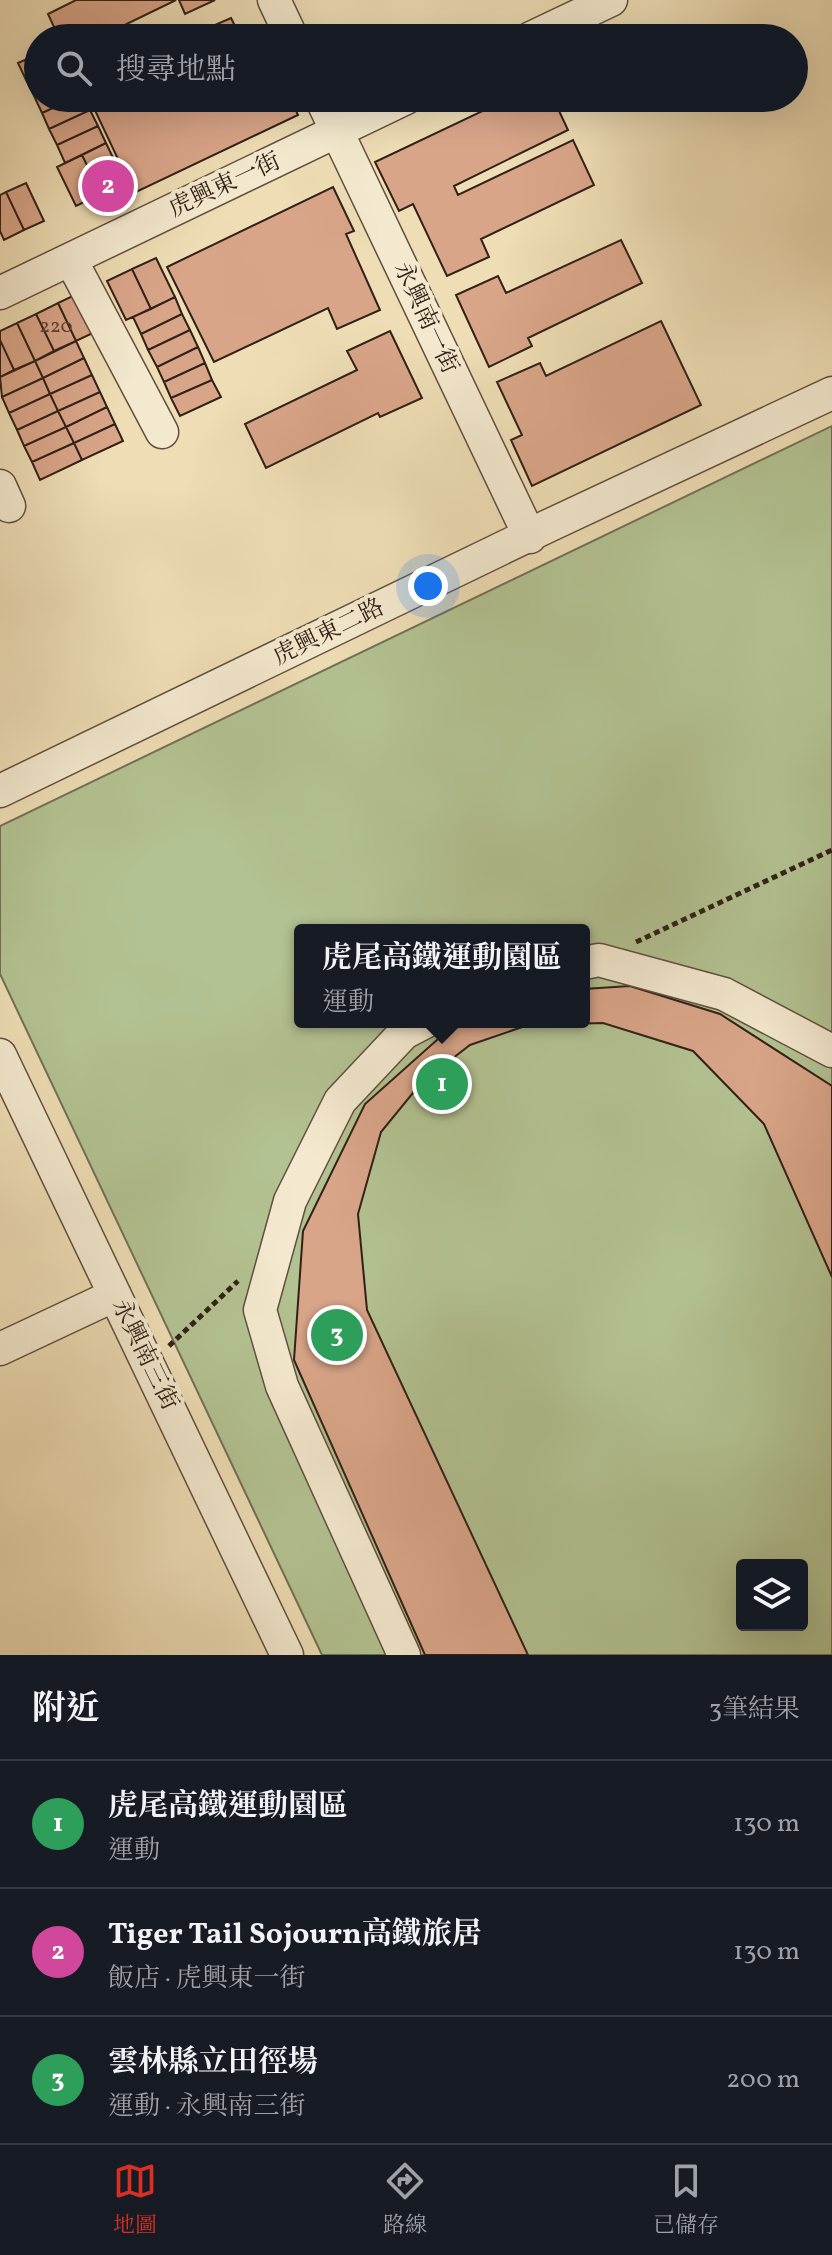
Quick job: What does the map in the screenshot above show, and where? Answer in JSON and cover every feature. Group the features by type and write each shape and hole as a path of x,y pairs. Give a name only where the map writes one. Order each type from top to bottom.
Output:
{"street":[{"path":"274,0 285,24"},
{"path":"560,24 611,0"},
{"name":"永興南一街","path":"328,112 530,537"},
{"name":"虎興東一街","path":"0,293 75,253 378,112"},
{"path":"75,253 162,432"},
{"name":"虎興東二路","path":"0,791 832,393"},
{"path":"591,961 724,994 832,1051"},
{"path":"404,1655 282,1386 260,1310 290,1201 340,1101 404,1033 414,1028"},
{"name":"永興南三街","path":"0,1055 287,1655"},
{"path":"0,1349 115,1295"}],"path":[{"path":"591,961 832,850"},
{"path":"167,1348 243,1276"}],"green space":[{"path":"832,426 832,1655 322,1655 0,974 0,826"}],"building":[{"path":"76,0 176,0 127,24 53,24 48,14"},
{"path":"179,0 215,0 185,14"},
{"path":"231,18 234,24 217,24"},
{"path":"24,60 24,76 18,63"},
{"path":"44,112 86,112 49,129"},
{"path":"86,112 91,112 98,126 57,145 49,129"},
{"path":"96,112 297,112 298,115 134,193"},
{"path":"480,112 560,112 568,130 454,186 458,195 573,140 594,185 481,239 489,257 447,276 413,204 399,211 375,162"},
{"path":"98,126 106,143 65,163 57,145"},
{"path":"106,143 125,183 101,194 82,155"},
{"path":"82,155 101,194 76,206 57,167"},
{"path":"26,183 44,221 24,230 6,192"},
{"path":"333,187 354,231 346,234 380,310 337,329 328,308 214,362 167,267"},
{"path":"6,192 24,230 4,240 0,231 0,195"},
{"path":"621,240 642,283 528,338 532,346 489,367 456,295 498,276 506,293"},
{"path":"156,258 175,297 151,309 132,269"},
{"path":"132,269 151,309 126,320 107,281"},
{"path":"77,294 95,332 76,341 58,303"},
{"path":"175,297 182,314 141,334 133,317"},
{"path":"58,303 76,341 54,351 36,314"},
{"path":"36,314 54,351 35,361 17,323"},
{"path":"182,314 190,330 148,350 141,334"},
{"path":"661,321 701,405 532,486 511,440 522,435 497,382 540,363 546,376"},
{"path":"17,323 35,361 14,370 0,340 0,331"},
{"path":"190,330 198,347 157,367 148,350"},
{"path":"390,331 422,398 380,417 378,413 266,468 245,424 357,370 347,351"},
{"path":"0,340 14,370 0,377"},
{"path":"76,341 84,358 43,378 35,361"},
{"path":"198,347 205,363 164,382 157,367"},
{"path":"84,358 92,375 50,394 43,378"},
{"path":"35,361 43,378 2,397 0,377"},
{"path":"205,363 212,380 171,398 164,382"},
{"path":"92,375 100,392 58,411 50,394"},
{"path":"43,378 50,394 9,413 2,397"},
{"path":"212,380 221,397 180,416 171,398"},
{"path":"100,392 107,407 66,427 58,411"},
{"path":"50,394 58,411 17,430 9,413"},
{"path":"107,407 115,424 74,443 66,427"},
{"path":"58,411 66,427 24,446 17,430"},
{"path":"115,424 123,441 82,460 74,443"},
{"path":"66,427 74,443 32,462 24,446"},
{"path":"74,443 82,460 40,480 32,462"},
{"path":"630,986 720,1014 832,1086 832,1277 764,1124 693,1051 603,1023 590,1023 590,989"},
{"path":"450,1028 519,1028 470,1045 421,1083 381,1132 358,1214 367,1310 528,1655 425,1655 294,1360 303,1231 365,1104"}],"place":[{"name":"Tiger Tail Sojourn高鐵旅居","path":"108,186"},
{"name":"虎尾高鐵運動園區","path":"442,1084"},
{"name":"雲林縣立田徑場","path":"337,1335"}]}
